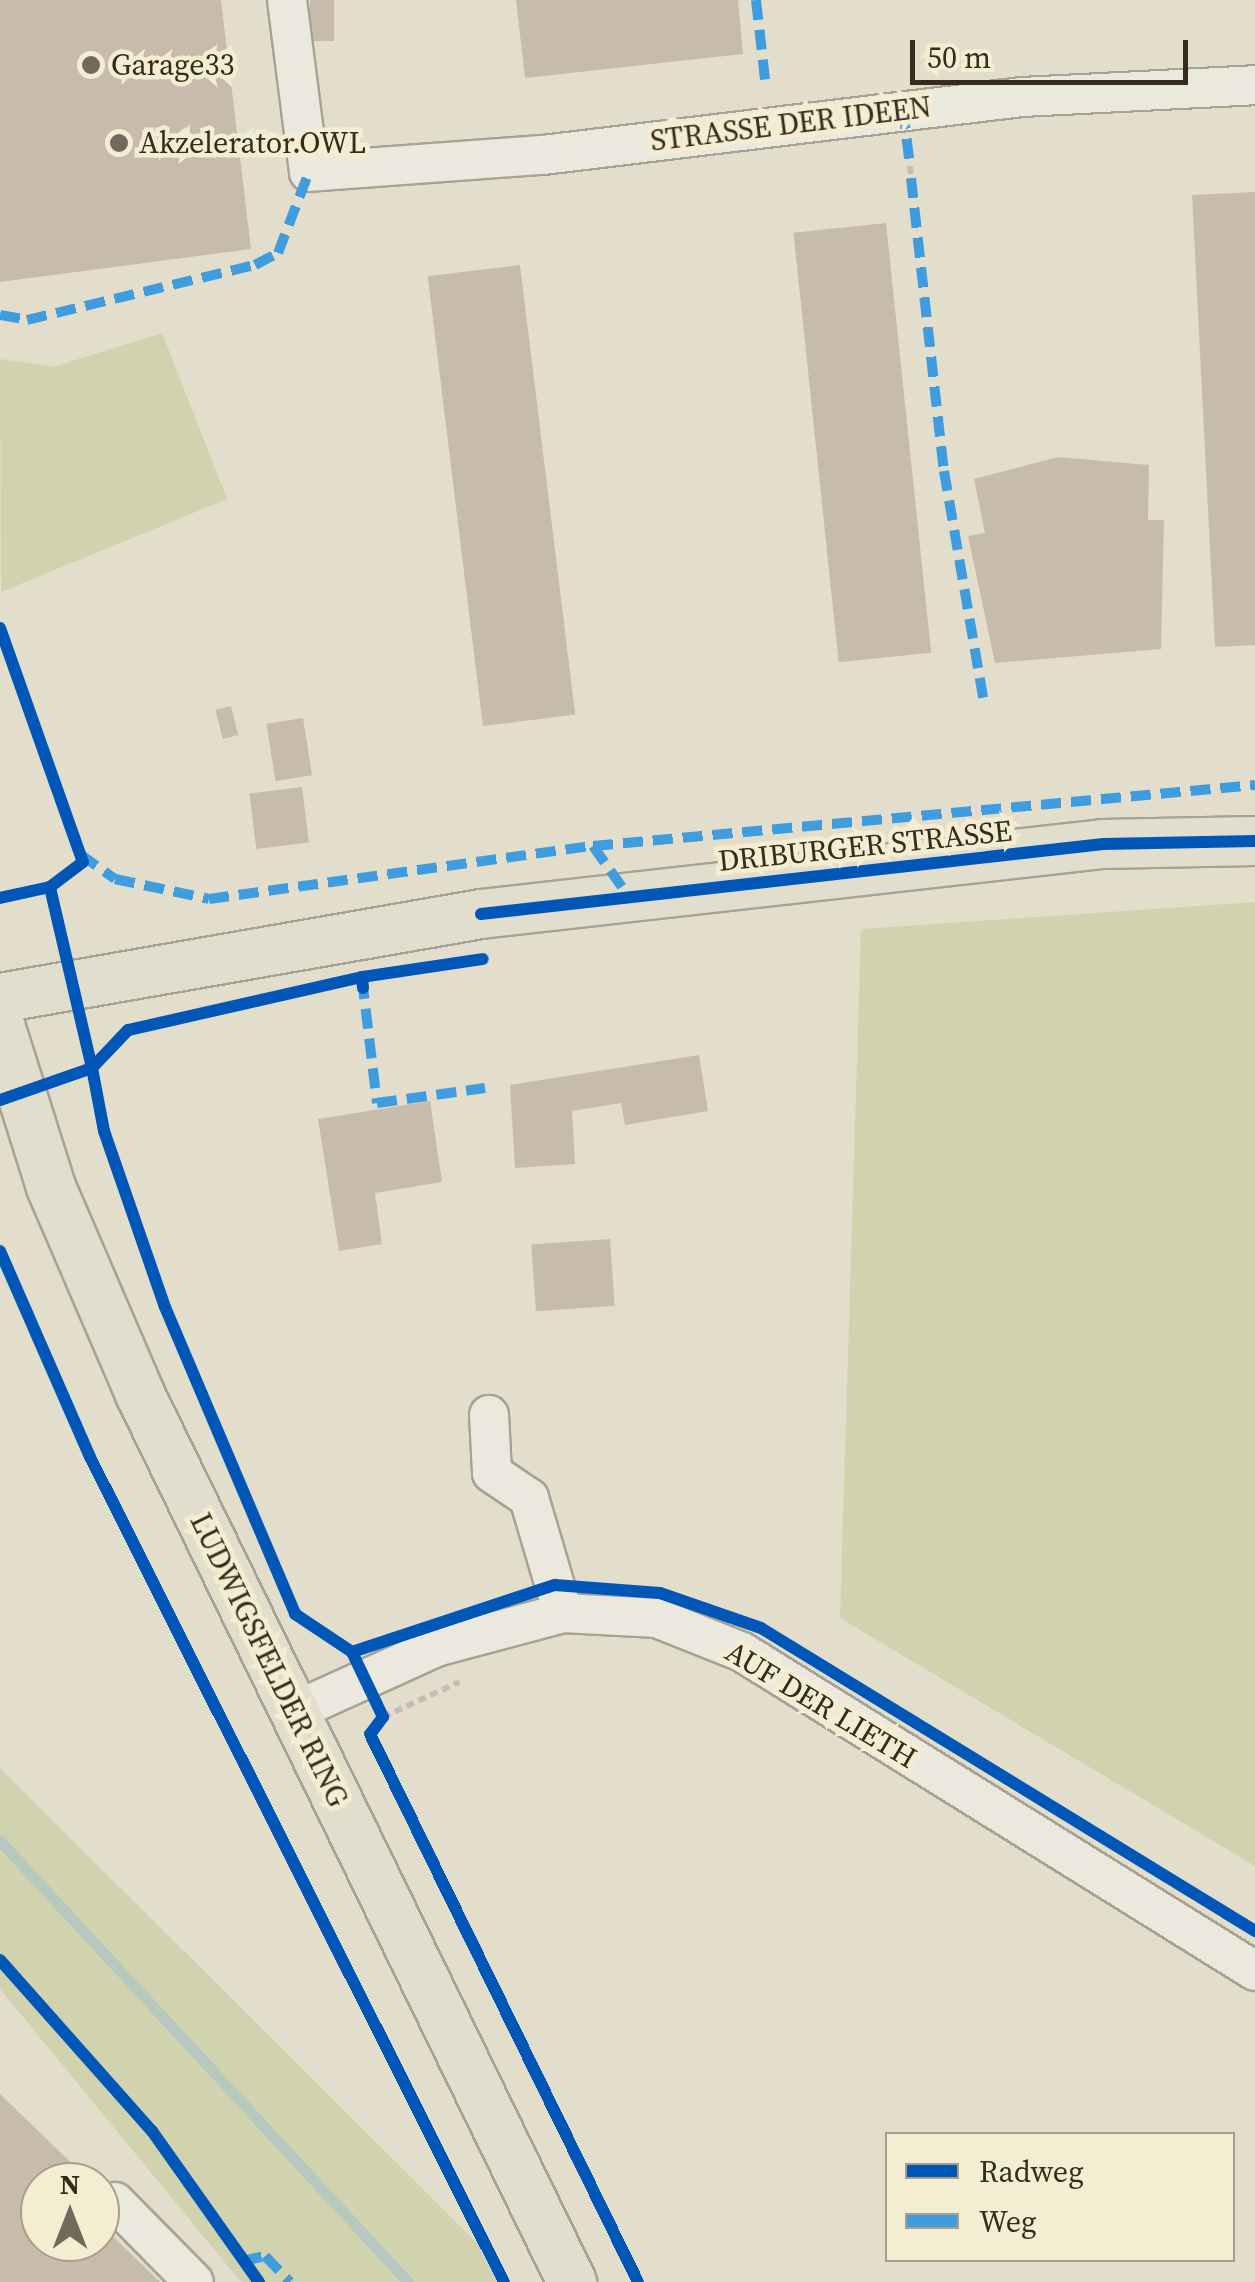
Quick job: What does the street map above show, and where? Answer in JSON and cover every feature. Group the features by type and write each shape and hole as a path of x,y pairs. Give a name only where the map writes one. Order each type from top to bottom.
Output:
{"main road":[{"name":"DRIBURGER STRASSE","path":"0,998 481,914 1103,844 1255,841"},
{"name":"LUDWIGSFELDER RING","path":"0,1025 51,1186 294,1712 572,2282"}],"street":[{"name":"STRASSE DER IDEEN","path":"286,0 309,172 1022,97 1255,85"},
{"path":"489,1416 492,1473 530,1498 563,1613"},
{"name":"AUF DER LIETH","path":"294,1712 436,1647 563,1613 657,1618 742,1652 1255,1971"},
{"path":"120,2207 194,2282"}],"path":[{"path":"910,166 911,178"},
{"path":"383,1716 468,1679"}],"green space":[{"path":"162,333 227,499 1,592 0,359 53,367"},
{"path":"1255,902 1255,1866 840,1618 861,929"},
{"path":"0,1768 477,2243 497,2282 241,2282 0,1989"}],"building":[{"name":"Akzelerator.OWL","path":"0,0 221,0 251,249 0,282"},
{"path":"310,0 334,0 334,41 310,41"},
{"path":"516,0 738,0 743,54 525,78"},
{"path":"1255,192 1255,645 1215,647 1192,195"},
{"path":"886,223 931,653 839,662 794,233"},
{"path":"520,265 575,715 483,726 428,276"},
{"path":"1058,457 1149,465 1148,520 1164,520 1161,649 995,663 968,536 985,533 974,479"},
{"path":"231,706 238,735 223,739 215,710"},
{"path":"303,718 312,775 276,781 266,724"},
{"path":"302,787 309,843 256,849 249,793"},
{"path":"699,1055 708,1111 625,1125 621,1103 572,1111 575,1164 515,1168 510,1085"},
{"path":"430,1101 442,1182 375,1193 382,1244 339,1251 318,1119"},
{"path":"610,1239 615,1306 536,1311 531,1245"},
{"path":"0,2094 70,2162 20,2162 20,2262 120,2262 120,2243 160,2282 0,2282"}],"waterway":[{"path":"0,1841 408,2282"}],"marked path":[{"path":"756,0 765,79"},
{"path":"903,109 910,166"},
{"path":"252,151 306,144"},
{"path":"0,315 27,320 255,265 278,253 309,172"},
{"path":"911,178 944,471 984,703"},
{"path":"80,854 115,879 209,899 593,846 1255,785"},
{"path":"593,846 629,897"},
{"path":"362,979 377,1103 485,1088"},
{"path":"242,2261 265,2256 290,2282"}],"cycle path":[{"path":"0,628 83,862 50,887 0,898"},
{"path":"481,914 1103,844 1255,841"},
{"path":"0,1100 92,1068 50,887"},
{"path":"363,988 362,977 483,959"},
{"path":"362,977 128,1030 92,1068 104,1131 165,1307 295,1614 352,1652 383,1717 370,1734 638,2282"},
{"path":"0,1251 90,1457 504,2282"},
{"path":"352,1652 555,1585 660,1593 761,1628 1255,1931"},
{"path":"0,1960 152,2131 259,2282"}],"place":[{"name":"Garage33","path":"91,65"},
{"name":"Akzelerator.OWL","path":"119,143"}]}
